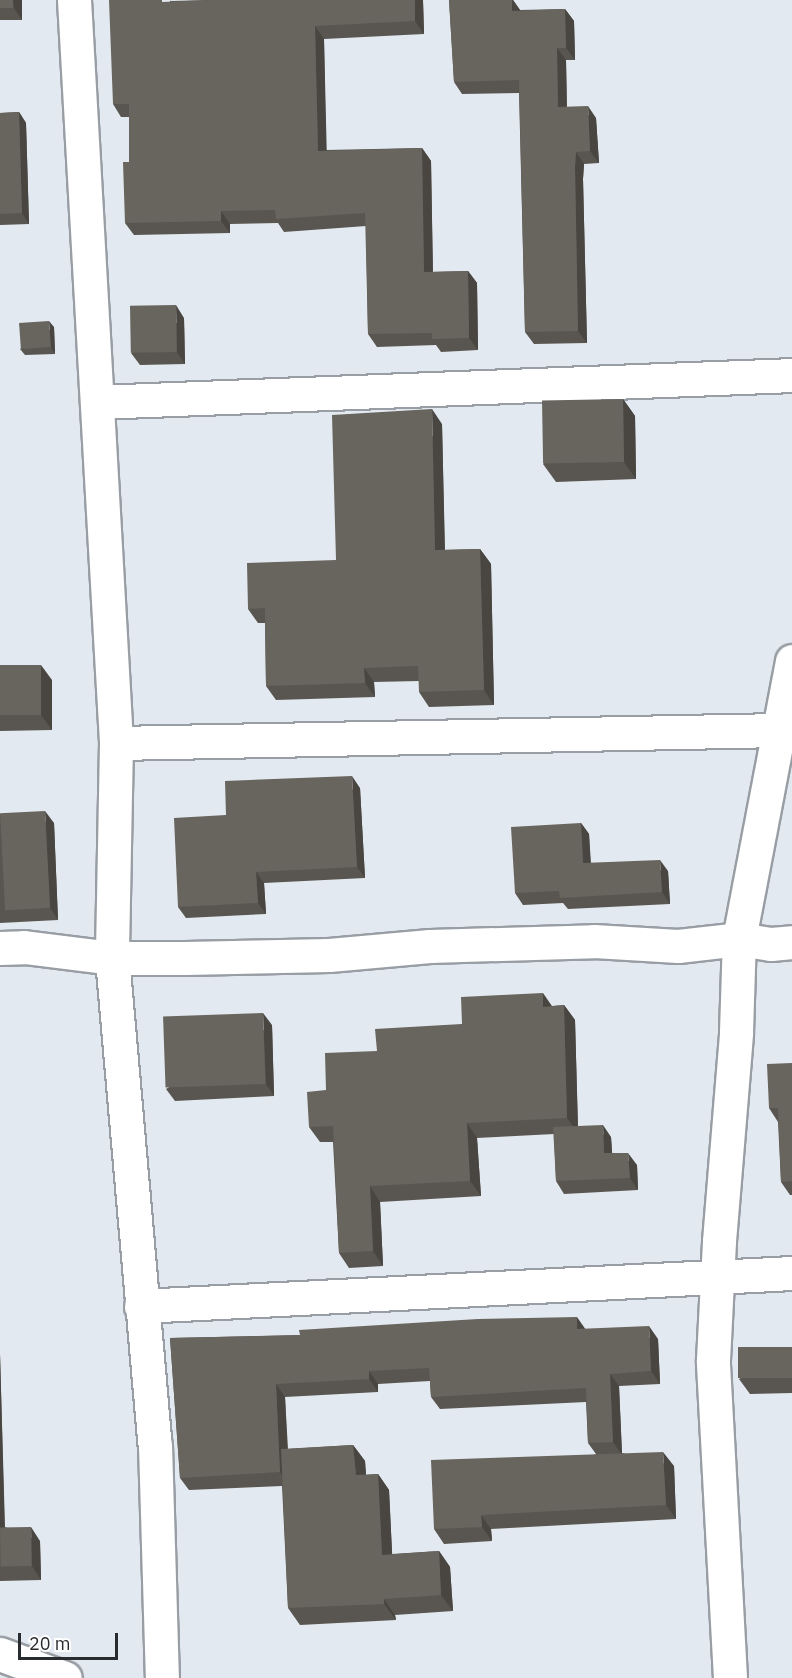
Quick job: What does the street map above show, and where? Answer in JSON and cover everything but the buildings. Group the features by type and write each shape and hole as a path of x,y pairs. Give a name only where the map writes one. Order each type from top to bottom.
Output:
{"street":[{"path":"74,0 116,743 112,958 155,1445 162,1678"},
{"path":"97,402 792,375"},
{"path":"730,1678 713,1372 717,1277 736,1032 739,939 792,662"},
{"path":"116,743 778,730"},
{"path":"0,948 24,947 112,958 329,956 430,945 594,941 695,945 739,939 771,944 792,942"},
{"path":"141,1306 792,1272"},
{"path":"0,1654 65,1678"}]}
